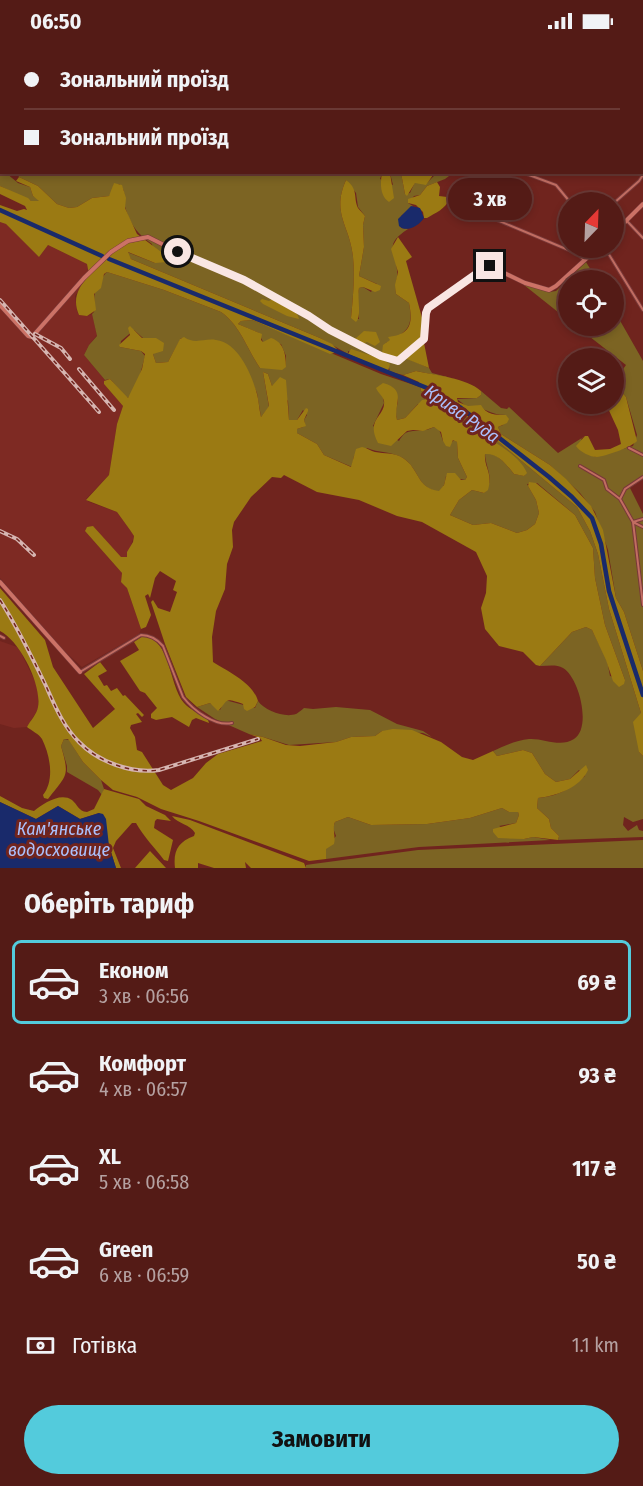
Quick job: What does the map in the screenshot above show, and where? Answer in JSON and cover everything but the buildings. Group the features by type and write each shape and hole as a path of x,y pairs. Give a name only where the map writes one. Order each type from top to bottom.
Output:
{"street":[{"path":"526,174 556,185 562,192"},
{"path":"624,195 639,182 643,175"},
{"path":"643,204 626,220 643,238"},
{"path":"473,210 578,254 584,261"},
{"path":"0,305 31,337 88,275 120,246 140,238 151,238 190,258 244,280 330,330 381,356 398,361 424,339 428,308 488,266 534,286 550,289 587,258"},
{"path":"610,258 643,310"},
{"path":"630,448 643,455"},
{"path":"580,466 604,480 607,489 620,499 633,522 643,605"},
{"path":"620,499 625,489 643,477"},
{"path":"633,522 643,519"},
{"path":"633,522 643,527"},
{"path":"0,582 80,672 141,635 147,635 158,640 163,646 183,697 188,704 215,722 232,723"},
{"path":"0,636 4,638"}],"shaded area":[{"path":"0,174 7,174 18,183 30,187 33,196 40,200 31,201 0,186"},
{"path":"18,174 382,174 380,179 393,185 390,174 401,174 405,194 410,193 415,182 426,184 437,174 452,174 427,186 420,195 414,196 408,203 413,206 401,216 401,228 408,229 393,243 397,273 396,294 409,303 410,319 407,329 386,343 402,356 429,368 432,373 455,379 416,371 403,375 388,371 390,369 348,351 348,354 320,338 131,259 127,252 155,263 152,244 139,234 130,221 124,193 119,184 114,184 109,196 92,198 77,207 69,208 57,204 38,186 19,177","holes":["346,180 356,193 358,207 365,216 364,247 359,276 377,284 371,292 363,287 359,288 357,300 359,319 351,318 353,257 340,202"]},
{"path":"382,174 390,174 394,198 389,202 381,189"},
{"path":"401,174 435,174 426,185 415,183 407,196"},
{"path":"19,177 38,186 57,204 69,208 77,207 92,198 109,196 114,183 122,185 126,198 125,208 137,234 168,257 167,262 155,263 128,252 131,259 320,338 337,349 330,354 252,320 241,321 238,324 262,334 263,342 271,338 279,343 283,350 286,367 282,370 260,368 238,330 221,312 164,290 107,272 104,274 101,288 94,294 96,310 87,316 79,315 76,299 79,289 89,275 87,264 48,245 39,257 6,224 0,222 0,205 17,211 27,210 25,206 0,194 0,186 31,201 39,201 33,196 30,187 16,181"},
{"path":"346,180 353,187 358,208 365,216 364,247 359,276 381,286 380,290 375,292 363,287 359,288 359,316 356,322 351,318 353,257 340,202"},
{"path":"437,182 440,187 439,196 449,199 440,210 424,218 423,212 416,205 408,203 408,199 420,195 427,186"},
{"path":"0,222 6,224 39,257 48,245 87,264 89,275 75,296 77,311 79,315 92,314 97,335 84,355 123,406 117,424 109,475 86,499 117,512 130,530 134,536 127,558 121,557 85,531 122,573 121,581 127,588 141,629 139,634 82,667 61,648 0,578"},
{"path":"398,237 412,257 406,261 423,321 423,338 429,368 402,357 396,359 382,353 383,345 390,340 388,337 406,331 411,316 409,303 396,294 395,285 398,272 391,249"},
{"path":"586,262 591,270 578,270"},
{"path":"107,272 164,290 221,312 238,330 260,368 286,367 286,356 281,344 263,342 259,333 238,324 241,321 252,320 381,374 420,387 421,391 445,402 483,429 577,507 590,531 598,554 609,609 641,713 639,752 643,756 643,819 633,822 624,817 623,825 628,831 637,825 639,830 643,831 643,837 558,840 559,836 551,828 549,819 537,808 538,798 552,796 563,791 585,776 579,770 570,779 556,782 545,774 532,753 523,750 497,756 493,751 529,739 558,743 569,742 579,733 583,714 574,681 563,668 540,666 572,632 586,627 592,630 607,660 610,676 625,680 605,625 595,578 593,548 575,515 537,483 527,484 536,500 539,513 535,524 527,530 517,533 491,523 473,525 450,515 459,500 472,490 484,493 487,488 490,478 485,453 498,457 514,474 525,476 440,405 418,404 405,418 397,420 398,401 392,387 383,398 384,403 373,426 399,441 407,432 434,427 439,429 443,441 457,442 458,458 467,477 465,480 446,476 439,492 426,487 413,467 394,454 367,448 354,456 352,467 324,455 317,444 297,433 297,429 305,424 304,420 307,415 303,410 297,420 289,421 288,401 276,385 272,386 268,374 263,372 269,407 261,417 257,393 244,364 202,341 194,342 181,338 168,362 156,363 153,354 156,338 143,338 134,330 121,341 120,347 141,351 145,356 137,383 128,398 126,397 110,379 105,380 84,355 97,336 92,314 95,309 94,295"},
{"path":"519,281 549,292 558,289 558,312"},
{"path":"262,299 269,301 273,299 285,304 296,312 299,319 287,316 263,304 260,301"},
{"path":"130,326 142,338 156,338 164,343 163,351 153,354 156,363 168,362 180,339 184,337 196,341 224,342 237,353 252,378 261,417 269,406 263,372 268,374 272,386 280,377 286,380 289,420 297,420 306,408 308,409 304,420 306,426 297,429 297,433 317,444 324,455 351,467 356,449 362,447 403,458 413,467 426,486 439,491 444,485 447,473 455,473 461,480 467,477 458,458 457,442 453,440 450,447 446,446 441,432 434,427 423,431 407,431 391,446 378,443 374,428 384,401 376,388 383,383 395,389 397,394 397,420 405,418 422,400 431,399 465,425 505,449 522,464 527,473 524,476 514,474 498,457 485,454 490,479 488,490 484,493 472,490 459,500 450,515 473,525 491,523 517,533 527,530 535,524 539,513 536,500 528,486 529,482 536,483 575,515 593,548 595,578 605,625 625,680 624,684 619,687 613,681 592,630 586,627 572,632 540,666 523,652 499,646 485,629 481,608 486,593 487,576 476,552 422,522 397,516 359,500 317,492 284,475 281,478 272,477 251,497 234,522 233,547 227,564 225,589 216,611 212,637 213,662 246,683 258,701 255,707 247,711 243,704 229,700 218,711 210,703 197,707 186,697 151,602 153,600 158,608 170,612 177,592 173,590 176,581 160,571 155,578 150,598 148,594 145,596 151,615 146,627 141,629 127,588 121,582 122,573 85,531 87,527 93,526 121,557 127,557 134,536 130,530 117,512 86,500 109,475 117,424 123,406 104,384 104,381 110,379 128,398 142,369 145,354 119,345 130,335 128,328"},
{"path":"624,328 643,361 643,478 629,486 643,514 643,671 624,612 616,598 608,550 595,512 580,493 550,465 501,434 498,427 503,425 506,415 466,406 457,399 477,398 481,395 481,391 501,408 509,407 558,453 585,436 581,439 595,457 633,446 637,435 624,394 624,368 626,365 624,363 624,348 604,348 589,336 624,336"},
{"path":"364,331 376,332 380,342 375,346 367,342 362,344 355,339"},
{"path":"351,349 390,364 388,371 348,354"},
{"path":"416,371 459,380 481,391 481,395 477,398 457,398 458,402 468,406 481,405 488,413 506,415 509,419 507,423 498,427 501,434 550,465 591,506 603,530 616,598 624,612 643,671 643,756 639,752 633,722 641,713 609,609 598,554 590,531 577,507 483,429 445,402 421,391 419,382 403,375"},
{"path":"624,394 637,441 630,446 597,457 583,452 576,446 585,436 588,436 595,450 610,449 621,444 611,414 624,414"},
{"path":"0,588 45,640 53,667 93,728 115,709 84,674 100,662 107,671 98,676 104,686 107,685 111,691 117,688 144,715 142,717 136,714 142,722 131,725 130,728 135,737 137,750 142,752 163,785 171,790 193,778 206,763 218,754 262,741 249,734 286,745 300,746 336,742 351,737 375,736 382,731 393,729 412,730 441,742 462,757 473,760 493,751 497,756 523,750 532,753 545,774 556,782 570,779 586,765 588,770 579,782 567,790 538,798 537,808 549,819 551,828 559,836 558,840 533,837 498,838 493,829 516,823 519,815 518,812 509,812 502,808 470,818 427,824 371,825 348,817 335,822 334,844 326,849 326,859 309,861 113,790 83,762 68,739 64,739 61,746 65,775 48,799 44,798 50,775 49,760 42,739 27,727 38,707 37,687 22,654 8,636 0,631"},
{"path":"143,636 159,645 184,703 209,723 196,718 192,720 189,727 172,717 156,720 151,718 151,714 157,708 145,693 140,691 120,661 139,650 134,642"},
{"path":"0,641 17,647 38,687 38,709 27,727 14,728 0,724"},
{"path":"225,700 255,708 258,701 270,711 286,715 296,714 304,708 336,707 370,710 397,724 423,731 432,737 423,733 382,731 375,736 351,737 336,742 289,745 249,734 215,719 197,707 210,703 220,710"},
{"path":"64,739 69,740 83,762 101,780 104,789 102,795 98,790 67,772 61,746"},
{"path":"104,789 139,799 146,806 165,815 171,821 157,819 154,828 173,840 168,861 164,860 136,823 132,823 116,841 113,848 121,868 116,868 99,813 80,819 58,806 36,819 0,802 0,796 22,808 34,811 62,797 72,800 78,808 87,812 94,809"},
{"path":"502,808 509,812 518,812 519,815 516,823 499,826 524,839 533,837 551,840 419,847 326,859 326,848 336,836 333,828 335,822 348,817 371,825 427,824 470,818"},
{"path":"172,816 190,820 304,863 306,868 251,868 245,862 246,868 214,868 198,863 198,868 175,868 176,852 180,844 194,836 195,833"},
{"path":"643,840 643,868 306,868 306,865 418,850"},
{"path":"150,851 166,868 135,868"}],"water":[{"path":"411,206 420,208 424,218 412,228 402,228 399,226 398,219"},
{"name":"Кам'янське водосховище","path":"0,802 36,819 58,806 80,819 99,813 103,814 116,868 0,868"}],"waterway":[{"name":"Крива Руда","path":"0,210 102,256"},
{"name":"Крива Руда","path":"109,259 432,390 461,408 549,477 592,518 601,544 609,591 643,695"}],"railway":[{"path":"0,300 99,412"},
{"path":"35,334 61,348 70,359"},
{"path":"79,369 114,410"},
{"path":"0,531 17,539 34,555"},
{"path":"0,600 13,621 64,723 79,742 106,761 138,770 159,770 258,739"}],"route":[{"path":"178,252 244,280 330,330 381,356 398,361 424,339 428,308 490,266"}]}
